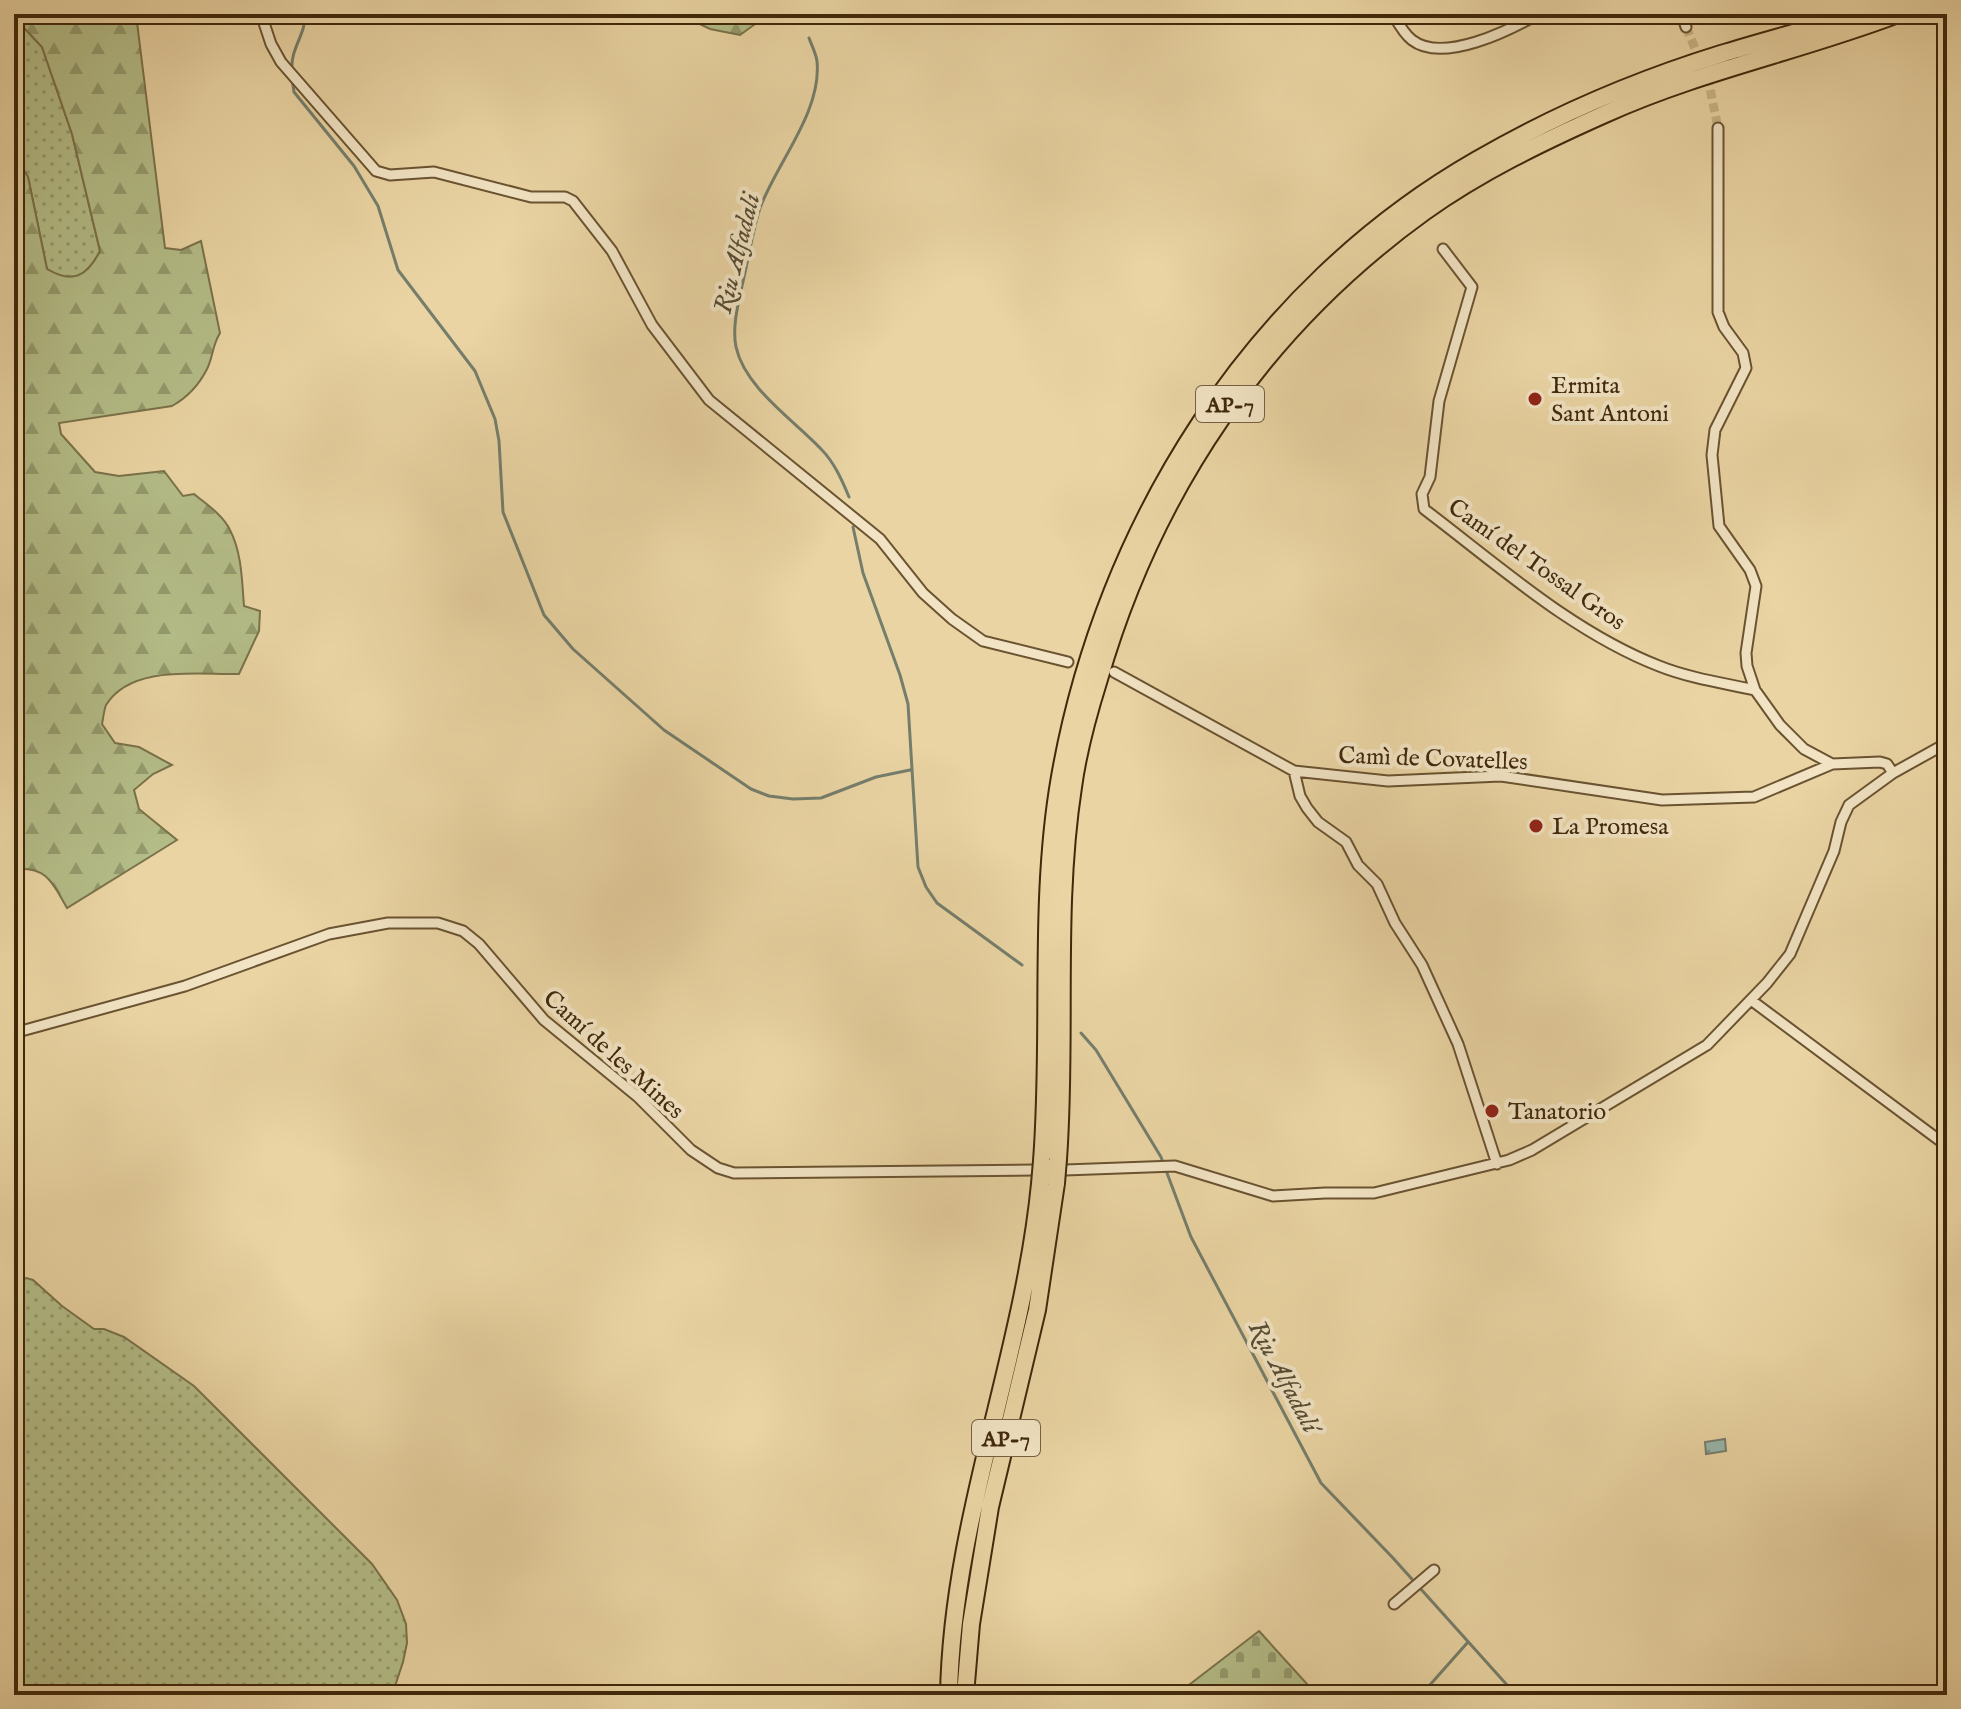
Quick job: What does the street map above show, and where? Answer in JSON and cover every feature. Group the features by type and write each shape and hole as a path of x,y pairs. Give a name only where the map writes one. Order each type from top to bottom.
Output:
{"highway":[{"name":"AP-7","path":"965,1695 971,1624 990,1507 1037,1310 1049,1171 1047,1096 1051,849 1059,779 1070,723 1102,619 1123,562 1165,478 1202,418 1245,360 1327,273 1394,215 1452,175 1526,134 1639,84 1722,54 1856,14"},
{"name":"AP-7","path":"949,1695 954,1619 972,1506 1021,1309 1063,1097 1065,876 1069,814 1080,751 1115,622 1166,506 1260,364 1342,279 1425,212 1482,174 1565,132 1658,92 1709,73 1808,46 1898,14"}],"street":[{"path":"261,14 281,62 376,171 390,175 434,172 531,197 565,197 573,201 612,251 652,325 709,400 880,539 923,593 971,633 983,641 1068,662"},
{"path":"1393,14 1411,39 1435,47 1482,41 1538,14"},
{"path":"1682,14 1686,27"},
{"path":"1718,128 1718,312 1724,327 1743,353 1746,368 1715,430 1712,455 1719,526 1750,570 1756,586 1746,653 1753,687 1794,740 1832,764 1880,762 1887,764 1893,773"},
{"name":"Camí del Tossal Gros","path":"1443,249 1472,287 1439,401 1430,477 1422,494 1424,509 1567,616 1613,645 1661,667 1753,687"},
{"path":"1114,672 1294,771 1300,796 1307,808 1318,822 1346,842 1358,865 1377,884 1395,923 1422,965 1458,1044 1497,1164"},
{"name":"Camí de les Mines","path":"14,1033 185,986 329,934 388,923 438,923 463,931 479,944 544,1020 638,1097 691,1150 718,1168 734,1173 1049,1171 1175,1166 1273,1196 1374,1193 1497,1164 1532,1150 1707,1045 1776,973 1794,946 1834,851 1844,812 1864,792 1947,743"},
{"name":"Camì de Covatelles","path":"1294,771 1388,781 1501,776 1666,800 1754,797 1832,764"},
{"path":"1751,1000 1947,1146"},
{"path":"1394,1604 1431,1573"}],"green space":[{"path":"14,14 136,14 165,248 181,250 201,241 220,333 204,375 192,390 172,406 59,423 61,434 95,472 119,476 164,471 183,496 194,494 214,510 227,525 237,548 244,606 260,611 259,631 239,674 186,673 149,677 117,692 106,705 102,724 115,743 139,747 172,765 153,774 134,790 139,809 177,840 67,908 48,878 35,870 14,869 14,155 28,177 47,269 64,276 78,275 90,267 100,251 72,134 42,47"},
{"path":"679,14 769,14 740,35 710,29"},
{"path":"14,17 42,47 72,134 100,251 90,267 71,277 47,269 28,177 14,155"},
{"path":"26,1278 33,1280 94,1329 104,1329 124,1337 194,1386 372,1564 397,1600 406,1624 407,1643 392,1695 14,1695 14,1283"},
{"path":"1259,1631 1317,1695 1176,1695 1185,1688"}],"water":[{"path":"1725,1439 1726,1451 1706,1454 1705,1442"}],"waterway":[{"path":"292,71 293,55 305,14"},
{"name":"Riu Alfadali","path":"809,38 817,61 813,99 760,208 737,308 735,340 749,376 826,454 849,497"},
{"path":"292,78 294,92 354,166 378,206 398,270 475,371 495,419 503,512 544,615 573,649 664,730 751,789 769,796 821,798 876,777 910,770"},
{"path":"853,527 863,573 908,704 918,867 937,903 1022,965"},
{"name":"Riu Alfadalí","path":"1081,1033 1096,1050 1161,1157 1191,1237 1321,1483 1516,1695"},
{"path":"1421,1695 1468,1642"}],"tunnel":[{"path":"1686,27 1708,79 1718,128"}],"place":[{"name":"Ermita Sant Antoni","path":"1535,399"},
{"name":"La Promesa","path":"1536,826"},
{"name":"Tanatorio","path":"1492,1111"}]}
